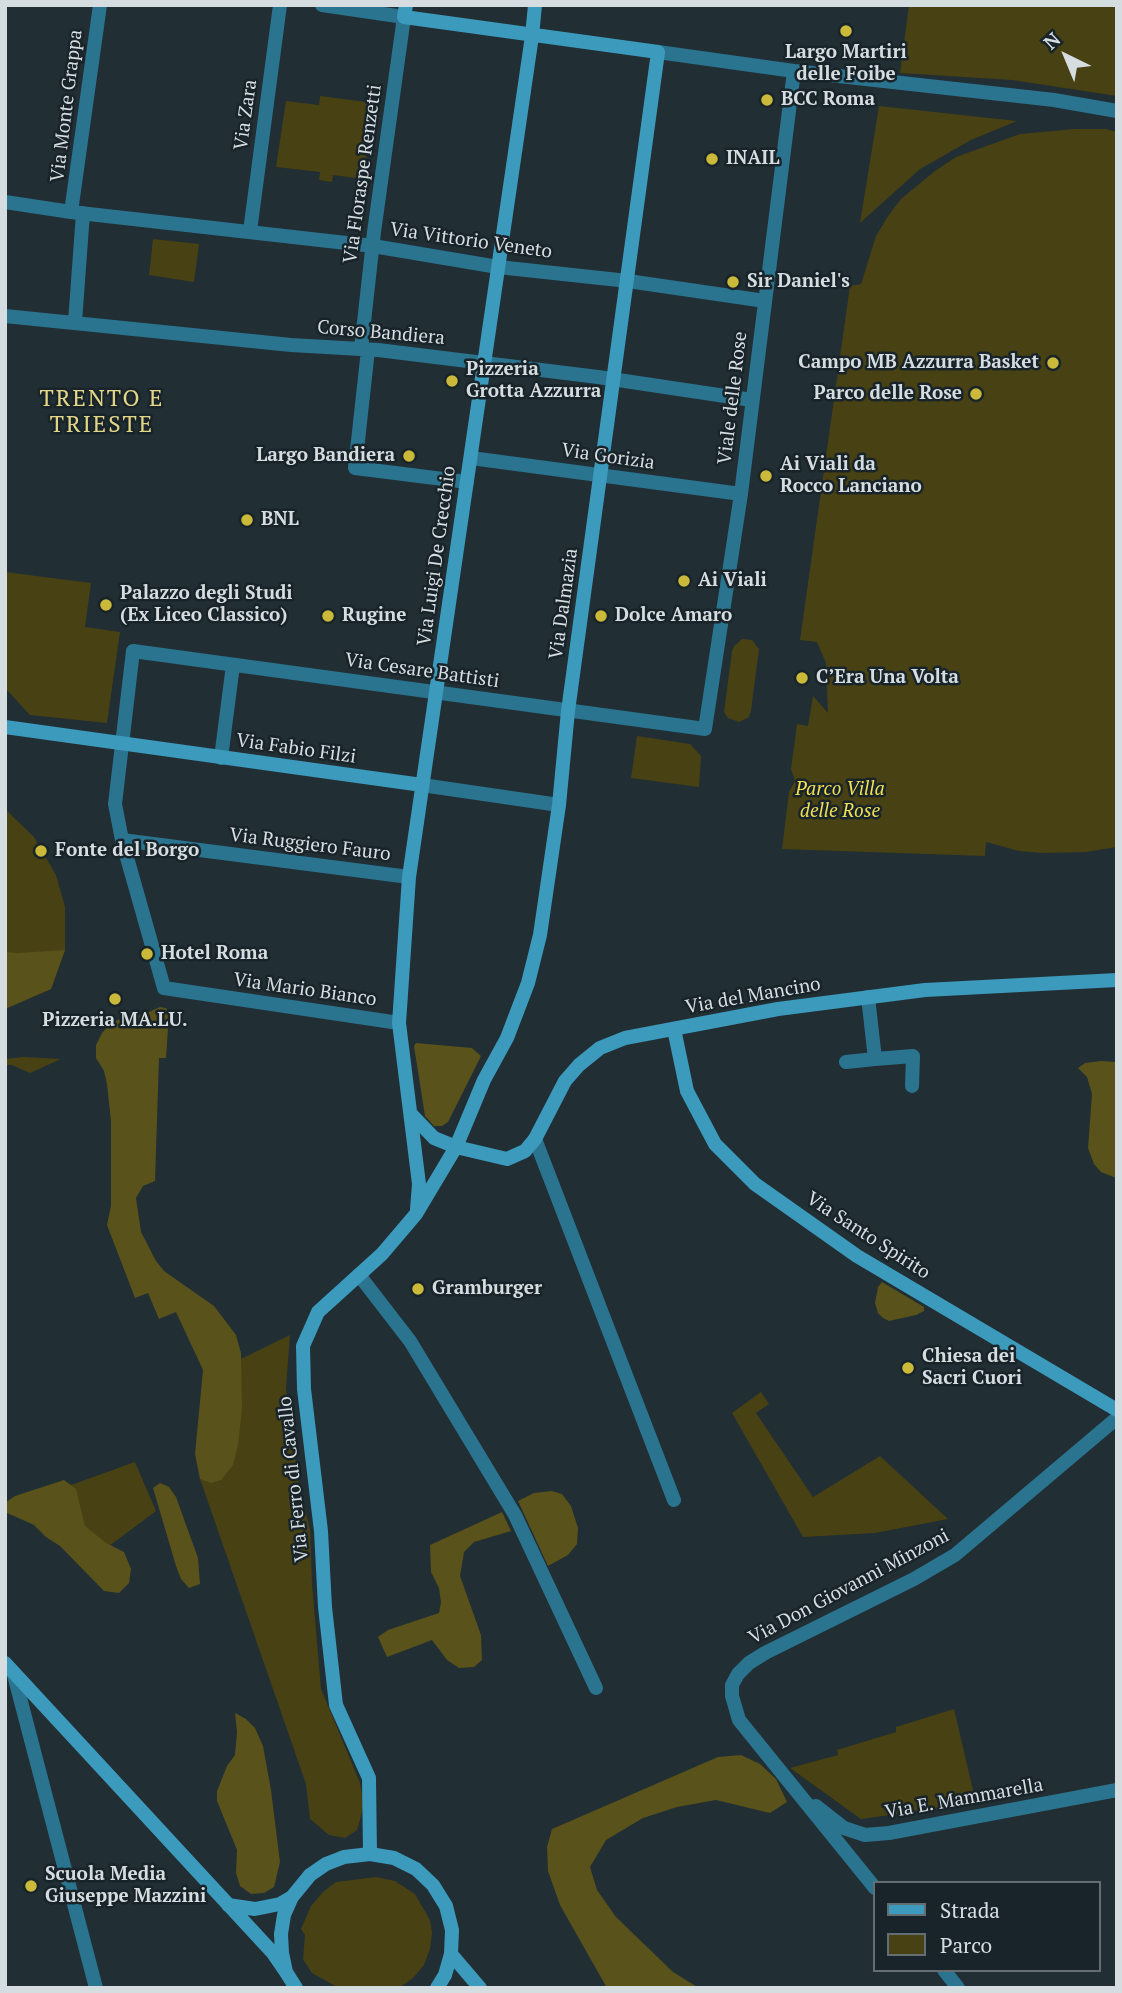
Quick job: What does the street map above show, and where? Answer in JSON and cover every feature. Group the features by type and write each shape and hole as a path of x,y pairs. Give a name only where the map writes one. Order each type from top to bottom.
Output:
{"street":[{"name":"Via Monte Grappa","path":"75,322 77,212 100,5"},
{"name":"Via Zara","path":"250,230 280,5"},
{"path":"322,5 405,11 532,36 794,71 1054,100 1117,111"},
{"name":"Via Luigi De Crecchio","path":"416,1214 419,1184 399,1023 409,877 535,5"},
{"name":"Via Floraspe Renzetti","path":"405,11 373,246 355,468 467,482"},
{"name":"Via Dalmazia","path":"456,1147 484,1080 507,1038 528,983 540,935 658,52"},
{"name":"Viale delle Rose","path":"705,729 741,494 794,71"},
{"name":"Via Vittorio Veneto","path":"5,202 373,246 498,267 628,281 765,301"},
{"name":"Corso Bandiera","path":"5,317 485,362 752,400"},
{"name":"Via Gorizia","path":"471,458 741,494"},
{"name":"Via Cesare Battisti","path":"124,743 133,651 705,729"},
{"path":"220,758 233,665"},
{"path":"5,719 29,729"},
{"path":"5,727 29,729"},
{"name":"Via Fabio Filzi","path":"29,729 559,805"},
{"path":"122,840 115,804 124,743"},
{"name":"Via Ruggiero Fauro","path":"122,840 409,877"},
{"name":"Via Mario Bianco","path":"122,840 164,988 399,1023"},
{"name":"Via del Mancino","path":"456,1147 508,1159 525,1151 535,1139 565,1081 579,1065 600,1048 625,1038 778,1009 925,990 1117,980"},
{"path":"868,997 875,1059"},
{"name":"Via Santo Spirito","path":"674,1029 687,1091 715,1144 755,1184 857,1256 1117,1410"},
{"path":"846,1062 913,1056 912,1086"},
{"path":"411,1114 434,1138 456,1147"},
{"path":"535,1139 674,1500"},
{"name":"Via Ferro di Cavallo","path":"370,1854 369,1778 336,1705 304,1389 303,1346 318,1312 389,1247 416,1214 456,1147"},
{"path":"359,1275 410,1340 515,1515 596,1688"},
{"name":"Via Don Giovanni Minzoni","path":"874,1887 739,1720 732,1685 749,1663 765,1653 914,1579 955,1555 1117,1418"},
{"path":"10,1670 273,1953 296,1988"},
{"path":"10,1670 96,1988"},
{"name":"Via E. Mammarella","path":"791,1785 844,1828 865,1835 889,1833 1117,1790"},
{"path":"286,1972 281,1934 284,1915 292,1897 310,1875 326,1864 344,1857 370,1854 394,1858 416,1869 433,1885 446,1906 452,1930 451,1954 445,1975 437,1988"},
{"path":"228,1905 254,1909 281,1904 292,1897"},
{"path":"451,1954 480,1988"},
{"path":"946,1972 958,1988"}],"green space":[{"path":"909,5 1117,5 1117,96 1012,80 900,73"},
{"path":"320,96 374,103 363,179 333,175 332,182 319,180 320,172 276,167 286,101 319,105"},
{"path":"879,106 1017,121 971,140 920,169 860,223"},
{"name":"Parco delle Rose","path":"1106,129 1117,132 1117,847 1086,852 1042,853 1019,851 986,842 985,856 782,849 789,792 795,781 791,769 797,724 808,726 813,696 828,713 826,663 817,642 800,640 850,286 861,284 876,236 888,216 901,199 935,171 956,157 1020,134"},
{"path":"153,239 199,244 194,282 149,275"},
{"path":"5,572 91,583 85,627 120,632 107,723 30,715 5,688"},
{"path":"742,639 752,640 759,649 751,711 749,717 739,722 728,718 724,712 732,651"},
{"path":"637,736 690,744 701,756 699,787 631,778"},
{"name":"Fonte del Borgo","path":"5,809 34,837 56,875 65,907 65,950 51,989 5,1009"},
{"path":"5,1059 61,1059 30,1073 12,1065 5,1065"},
{"path":"290,1335 286,1388 299,1485 310,1529 321,1689 360,1783 364,1805 357,1830 345,1838 329,1835 310,1819 306,1784 200,1479 211,1422 212,1373"},
{"path":"761,1392 769,1404 756,1413 813,1497 880,1456 948,1519 875,1533 803,1537 732,1413"},
{"path":"135,1462 156,1511 85,1564 71,1485"},
{"path":"954,1709 976,1803 861,1819 790,1768 838,1755 837,1750 896,1732 896,1727"},
{"path":"376,1877 395,1881 415,1894 430,1920 430,1949 424,1965 413,1978 399,1988 339,1988 312,1973 303,1959 305,1935 301,1929 311,1906 336,1882"}],"shaded area":[{"path":"65,950 51,989 5,1009 5,952"},
{"path":"160,1007 166,1008 169,1014 166,1058 159,1058 155,1181 143,1186 136,1198 141,1232 156,1261 164,1271 214,1306 236,1335 241,1353 242,1409 238,1445 233,1465 221,1480 211,1483 200,1479 195,1454 203,1370 176,1312 159,1319 148,1293 135,1298 107,1225 111,1206 111,1121 107,1084 104,1071 96,1058 96,1045 113,1021 142,1015"},
{"path":"416,1043 472,1048 481,1056 448,1122 442,1126 434,1126 425,1116 414,1046"},
{"path":"1117,1062 1116,1178 1101,1172 1094,1164 1088,1148 1092,1094 1087,1077 1078,1068 1085,1063"},
{"path":"882,1282 924,1307 924,1311 889,1321 883,1318 875,1303 878,1287"},
{"path":"64,1480 76,1489 85,1526 106,1543 124,1552 131,1569 129,1583 119,1593 104,1591 60,1546 34,1525 5,1512 5,1503 15,1496"},
{"path":"160,1483 169,1487 176,1497 198,1558 200,1584 189,1588 181,1579 176,1566 153,1488"},
{"path":"552,1491 562,1494 571,1506 578,1528 577,1544 568,1555 548,1566 518,1501 534,1493"},
{"path":"502,1512 511,1531 474,1542 464,1552 460,1576 481,1635 482,1660 474,1667 459,1668 447,1660 432,1640 387,1657 378,1637 388,1630 439,1613 441,1602 439,1588 431,1572 430,1545"},
{"path":"235,1713 255,1728 263,1746 271,1790 280,1862 274,1887 264,1893 251,1894 240,1886 236,1873 237,1850 217,1801 217,1791 227,1766 235,1755"},
{"path":"741,1755 760,1764 776,1779 787,1802 770,1813 716,1800 677,1807 643,1818 606,1840 590,1867 597,1890 616,1917 673,1972 699,1988 607,1988 560,1905 548,1871 547,1847 552,1829 718,1757"}],"place":[{"name":"Largo Martiri delle Foibe","path":"846,31"},
{"name":"BCC Roma","path":"767,100"},
{"name":"INAIL","path":"712,159"},
{"name":"Sir Daniel's","path":"733,282"},
{"name":"Campo MB Azzurra Basket","path":"1053,363"},
{"name":"Pizzeria Grotta Azzurra","path":"452,381"},
{"name":"Parco delle Rose","path":"976,394"},
{"name":"Largo Bandiera","path":"409,456"},
{"name":"Ai Viali da Rocco Lanciano","path":"766,476"},
{"name":"BNL","path":"247,520"},
{"name":"Ai Viali","path":"684,581"},
{"name":"Palazzo degli Studi (Ex Liceo Classico)","path":"106,605"},
{"name":"Rugine","path":"328,616"},
{"name":"Dolce Amaro","path":"601,616"},
{"name":"C’Era Una Volta","path":"802,678"},
{"name":"Fonte del Borgo","path":"41,851"},
{"name":"Hotel Roma","path":"147,954"},
{"name":"Pizzeria MA.LU.","path":"115,999"},
{"name":"Gramburger","path":"418,1289"},
{"name":"Chiesa dei Sacri Cuori","path":"908,1368"},
{"name":"Scuola Media Giuseppe Mazzini","path":"31,1886"}],"district":[{"name":"TRENTO E TRIESTE","path":"102,412"}],"park label":[{"name":"Parco Villa delle Rose","path":"840,801"}]}
